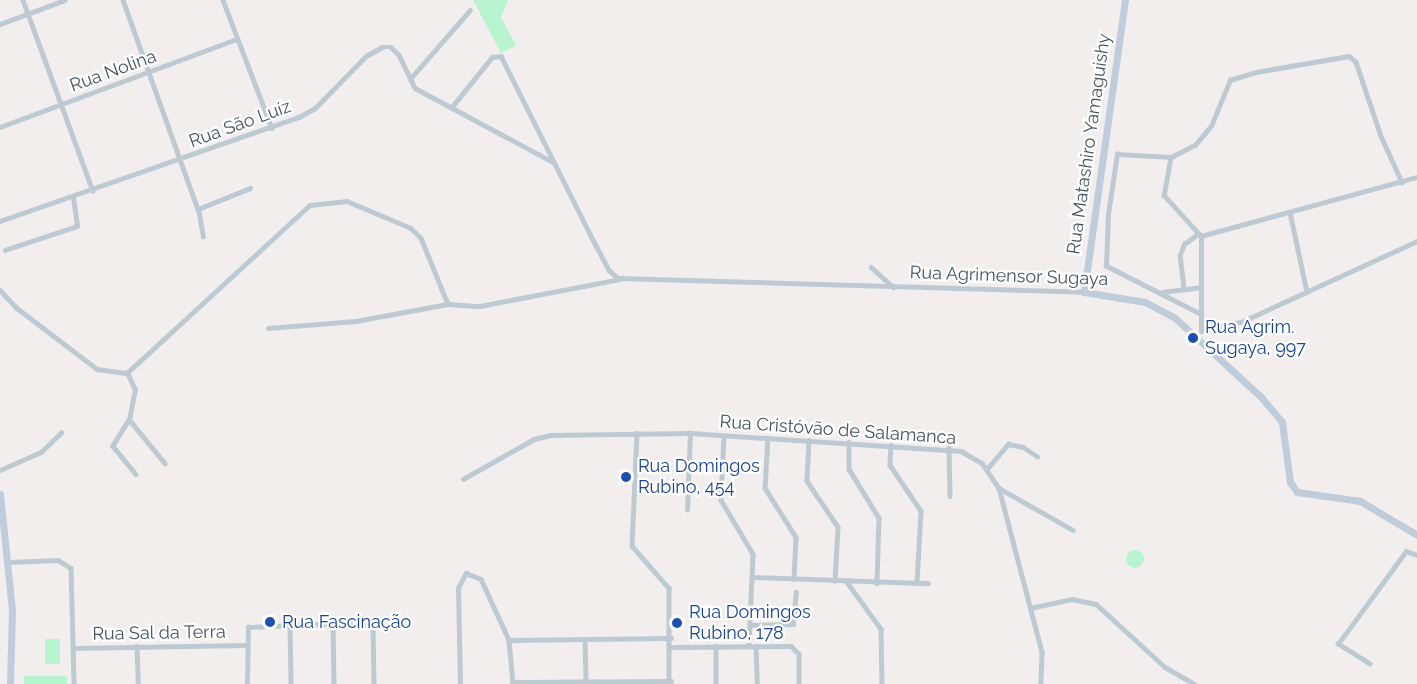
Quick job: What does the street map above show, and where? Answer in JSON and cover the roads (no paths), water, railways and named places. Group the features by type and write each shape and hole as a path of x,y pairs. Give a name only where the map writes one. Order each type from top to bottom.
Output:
{"main road":[{"name":"Rua Matashiro Yamaguishy","path":"1084,292 1125,0"},
{"name":"Rua Agrimensor Sugaya","path":"1084,292 1145,302 1200,333 1277,415 1284,432 1293,489 1301,494 1360,501 1417,535"},
{"path":"0,494 8,562 12,630 10,684"}],"street":[{"path":"23,0 93,191"},
{"path":"0,24 65,0"},
{"path":"123,0 198,209 204,237"},
{"path":"223,0 236,39 272,128"},
{"path":"470,10 410,79 415,88 553,162"},
{"name":"Rua Nolina","path":"0,127 236,39"},
{"name":"Rua São Luíz","path":"0,221 76,198 272,128 315,108 356,64 379,48 390,47 399,55 410,79"},
{"path":"451,108 492,57 499,54 609,270 621,279"},
{"path":"1202,315 1162,292 1109,270 1104,255 1117,154 1171,157 1204,136 1230,80 1256,72 1349,56 1356,62 1381,136 1402,182"},
{"path":"1171,157 1164,195 1199,235 1202,315 1200,333 1241,322 1417,241"},
{"path":"1184,289 1180,254 1184,244 1199,235 1417,177"},
{"path":"198,209 250,188"},
{"path":"5,250 77,226 76,198"},
{"path":"0,290 88,363 113,374 127,373 310,205 328,200 347,201 411,228 421,238 448,304"},
{"path":"1290,212 1307,292"},
{"path":"871,267 893,287"},
{"name":"Rua Agrimensor Sugaya","path":"267,328 356,321 448,304 480,306 621,279 1084,292"},
{"path":"1162,292 1200,287"},
{"path":"127,373 135,390 129,420 113,446 136,474"},
{"path":"129,420 165,464"},
{"path":"0,470 41,452 61,433"},
{"path":"460,684 458,588 466,573 481,579 509,640 512,683 670,683 672,648 669,588 632,546 637,433"},
{"name":"Rua Cristóvão de Salamanca","path":"463,479 534,439 637,433 690,433 949,448 972,456 987,469 999,488 1043,664 1041,684"},
{"path":"687,510 690,433"},
{"path":"724,436 721,500 750,547 752,577 749,646"},
{"path":"768,438 765,488 796,537 794,579"},
{"path":"809,440 807,481 838,527 835,581"},
{"path":"849,442 849,469 879,518 877,583"},
{"path":"987,469 1008,444 1023,447 1037,456"},
{"path":"891,445 890,465 921,511 917,583"},
{"path":"949,448 950,496"},
{"path":"999,488 1073,530"},
{"path":"1370,664 1338,644 1407,551 1417,555"},
{"path":"8,562 57,560 68,564 72,574 74,684"},
{"path":"752,577 928,584"},
{"path":"847,582 880,629 882,684"},
{"path":"750,625 793,624 796,592"},
{"path":"1030,608 1072,598 1096,604 1165,667 1194,684"},
{"path":"333,623 334,684"},
{"path":"247,684 246,645 250,626 333,623 372,625 374,684"},
{"path":"290,624 291,684"},
{"path":"509,640 671,638"},
{"path":"585,639 586,683"},
{"name":"Rua Sal da Terra","path":"73,648 246,645"},
{"path":"136,646 138,684"},
{"path":"716,646 716,684"},
{"path":"672,648 756,646 795,649 799,684"},
{"path":"756,646 757,684"}],"place":[{"name":"Rua Agrim. Sugaya, 997","path":"1193,338"},
{"name":"Rua Domingos Rubino, 454","path":"626,477"},
{"name":"Rua Fascinação","path":"270,622"},
{"name":"Rua Domingos Rubino, 178","path":"677,623"}]}
